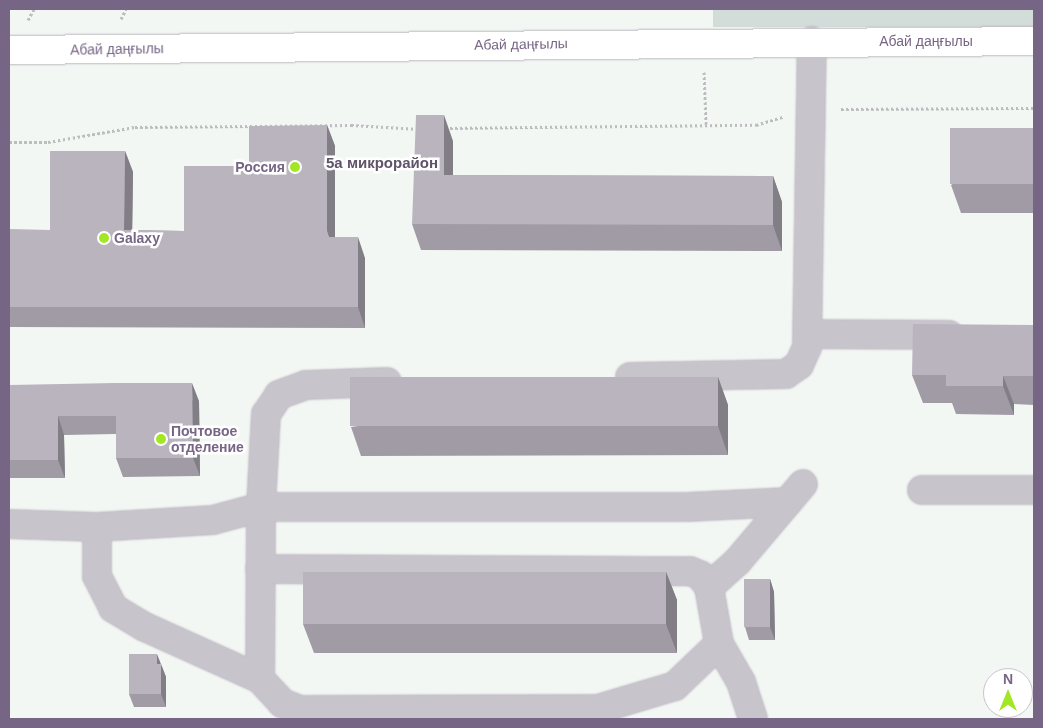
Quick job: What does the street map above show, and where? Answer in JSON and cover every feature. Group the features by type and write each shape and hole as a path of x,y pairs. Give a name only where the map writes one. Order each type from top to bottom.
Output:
{"main road":[{"name":"Абай даңғылы","path":"9,50 812,41 1034,41"}],"street":[{"path":"608,378 786,374 799,366 807,347 808,334 812,41"},
{"path":"808,334 975,335"},
{"path":"260,679 260,569 266,414 279,396 306,386 410,382"},
{"path":"922,490 1034,490"},
{"path":"9,524 97,527 213,520 262,507 687,507 796,493 737,562 709,587"},
{"path":"97,527 97,576 113,608 144,627 260,679 282,703 300,710 605,714 675,686 719,644"},
{"path":"260,569 690,571 700,575 709,587 719,644 741,682 753,719"}],"path":[{"path":"441,128 756,125 811,109 1034,108"},
{"path":"9,142 48,142 135,127 351,125 421,129"}],"shaded area":[{"path":"713,9 1034,9 1034,27 713,27"}],"building":[{"path":"416,115 444,115 444,175 773,176 773,225 412,224"},
{"path":"327,125 327,231 329,237 358,237 358,307 9,307 10,229 50,230 50,151 125,151 124,230 184,231 184,166 249,166 249,126"},
{"path":"950,128 1034,128 1034,184 950,184"},
{"path":"913,324 1034,325 1034,376 1003,376 1003,386 946,386 946,375 912,375"},
{"path":"350,377 718,377 718,426 350,426"},
{"path":"192,383 193,458 116,458 116,416 58,416 58,460 9,460 9,385"},
{"path":"303,572 666,572 666,624 303,624"},
{"path":"744,579 770,579 770,627 744,627"},
{"path":"129,654 157,654 157,664 161,664 161,694 129,694"}],"place":[{"name":"Россия","path":"295,167"},
{"name":"Galaxy","path":"104,238"},
{"name":"Почтовое отделение","path":"161,439"}],"district":[{"name":"5а микрорайон","path":"382,163"}]}
